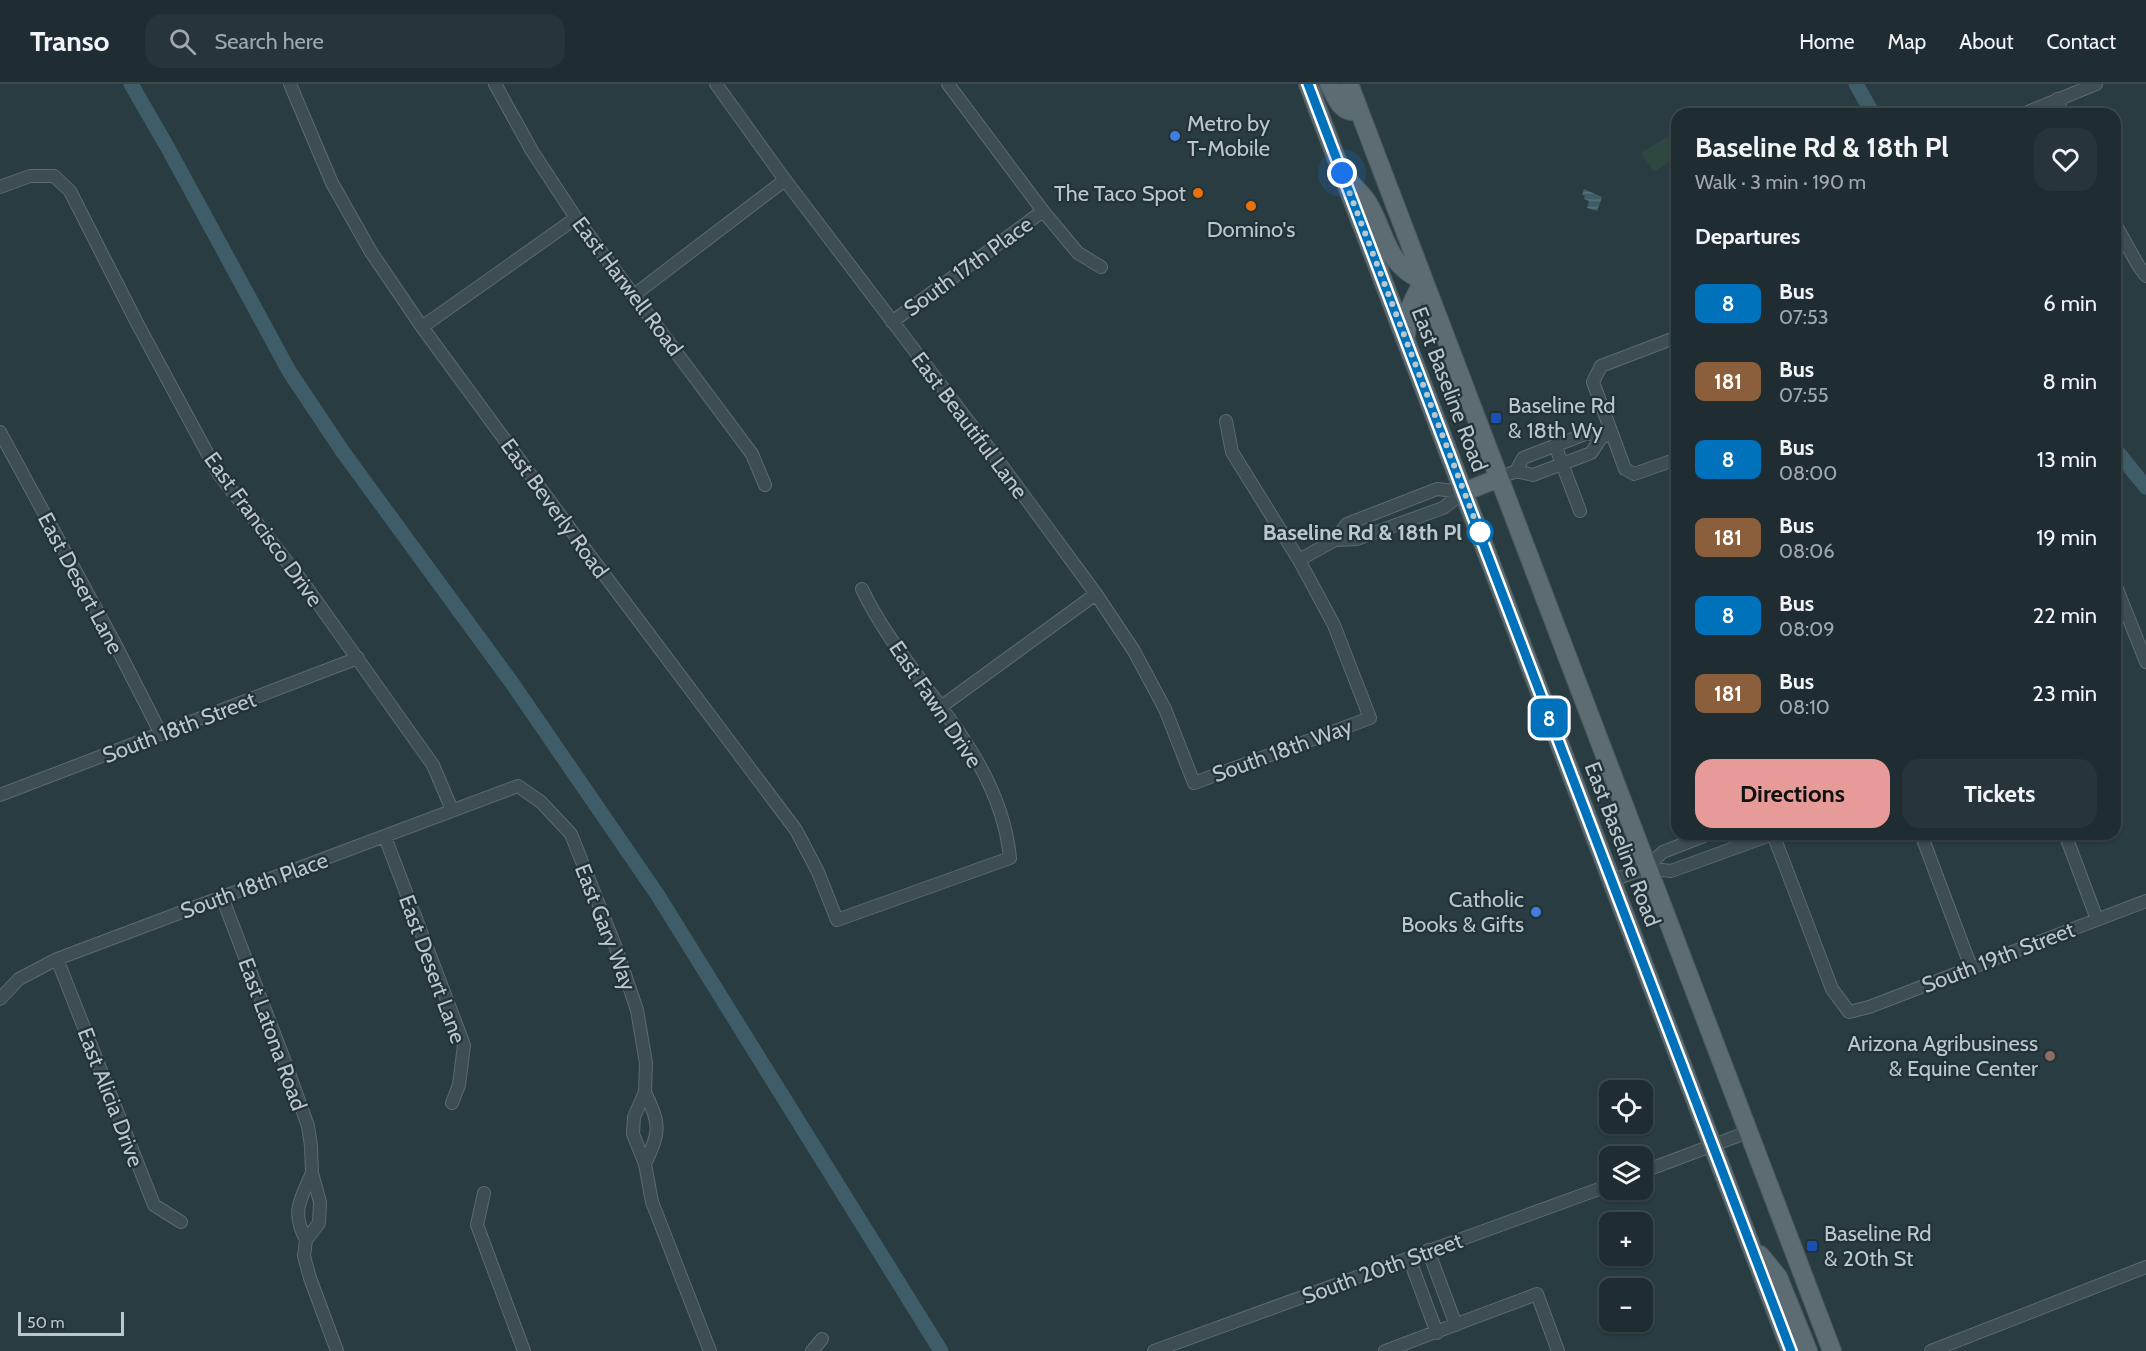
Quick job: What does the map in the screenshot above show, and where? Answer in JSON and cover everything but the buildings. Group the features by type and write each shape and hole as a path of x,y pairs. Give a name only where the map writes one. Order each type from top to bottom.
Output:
{"main road":[{"name":"East Baseline Road","path":"1308,84 1791,1351"},
{"path":"1329,84 1342,107 1352,112 1359,111"},
{"name":"East Baseline Road","path":"1349,84 1424,281 1508,475 1646,868 1832,1351"},
{"path":"1342,173 1367,201 1390,253 1397,263 1414,277 1424,281 1410,305 1406,341"},
{"path":"1464,492 1508,475"},
{"path":"1748,1239 1778,1277 1808,1351"}],"street":[{"name":"East Beverly Road","path":"290,84 332,183 371,252 422,327 585,549 796,830 818,872 837,921 1010,858"},
{"name":"East Harwell Road","path":"495,84 532,151 576,218 752,454 765,485"},
{"path":"948,84 1043,211 1078,253 1101,267"},
{"path":"2037,108 2096,84"},
{"name":"East Beautiful Lane","path":"722,86 784,180 994,455 1096,594 1134,651 1165,709 1194,783"},
{"path":"2057,99 2061,108"},
{"name":"East Francisco Drive","path":"0,187 30,176 54,177 70,191 137,323 218,473 305,585 434,765 452,810"},
{"path":"634,295 784,180"},
{"name":"South 17th Place","path":"892,322 1043,211"},
{"path":"422,327 576,218"},
{"path":"2121,234 2146,276"},
{"path":"1671,339 1600,366 1593,382 1606,435 1625,469 1634,474 1671,461"},
{"path":"1226,421 1233,452 1299,560 1335,540 1347,524 1437,489 1464,492"},
{"name":"East Desert Lane","path":"0,432 113,640 161,734"},
{"path":"1508,475 1523,458 1588,433 1606,435"},
{"path":"1508,475 1533,475 1591,453 1606,435"},
{"path":"1555,446 1580,511"},
{"path":"1335,540 1357,539 1446,506 1464,492"},
{"path":"1386,509 1392,526"},
{"name":"South 18th Way","path":"1194,783 1370,718 1334,626 1299,560"},
{"name":"East Fawn Drive","path":"862,589 875,617 963,737 991,789 1008,834 1010,858"},
{"path":"942,706 1096,594"},
{"path":"2121,599 2146,663"},
{"name":"South 18th Street","path":"0,795 358,658"},
{"name":"South 18th Place","path":"0,999 19,979 57,959 518,786"},
{"name":"East Gary Way","path":"518,786 542,802 571,834 637,1010 646,1063 645,1092 634,1117 633,1134 645,1164 652,1202 710,1351"},
{"name":"East Desert Lane","path":"385,837 464,1045 459,1085 452,1103"},
{"path":"1611,881 1646,868 1663,852 1694,840"},
{"path":"1712,840 1718,855"},
{"path":"1646,868 1671,871 1757,840"},
{"name":"South 19th Street","path":"1775,840 1832,989 1849,1012 1869,1007 2146,901"},
{"path":"1923,840 1971,967"},
{"path":"2067,840 2097,919"},
{"name":"East Latona Road","path":"222,897 308,1126 312,1173 320,1202 319,1223 306,1240 304,1256 337,1351"},
{"name":"East Alicia Drive","path":"57,959 154,1205 182,1222"},
{"name":"East Gary Way","path":"645,1092 657,1118 656,1141 645,1164"},
{"path":"1653,1168 1748,1132"},
{"name":"East Latona Road","path":"306,1240 297,1224 300,1200 312,1173"},
{"name":"South 20th Street","path":"1154,1351 1599,1189"},
{"path":"484,1193 477,1225 524,1351"},
{"path":"1428,1250 1456,1325"},
{"path":"1409,1258 1437,1333"},
{"path":"1930,1351 2146,1267"},
{"path":"1385,1351 1537,1294 1558,1351"},
{"path":"812,1351 822,1339"}],"green space":[{"path":"1671,134 1671,161 1654,172 1641,153"}],"water":[{"path":"1584,189 1602,197 1597,211 1587,208 1589,201 1582,195"}],"waterway":[{"path":"131,84 289,371 343,452 512,683 657,894 941,1351"},
{"path":"1856,84 1870,108"},
{"path":"2121,456 2146,487"}],"bus line":[{"name":"8","path":"1308,84 1791,1351"}],"place":[{"name":"Metro by T-Mobile","path":"1175,136"},
{"name":"The Taco Spot","path":"1198,193"},
{"name":"Domino's","path":"1251,206"},
{"name":"Baseline Rd & 18th Wy","path":"1496,418"},
{"name":"Baseline Rd & 18th Pl","path":"1480,532"},
{"name":"Catholic Books & Gifts","path":"1536,912"},
{"name":"Arizona Agribusiness & Equine Center","path":"2050,1056"},
{"name":"Baseline Rd & 20th St","path":"1812,1246"}],"route":[{"path":"1342,173 1483,541 1480,532"}]}
